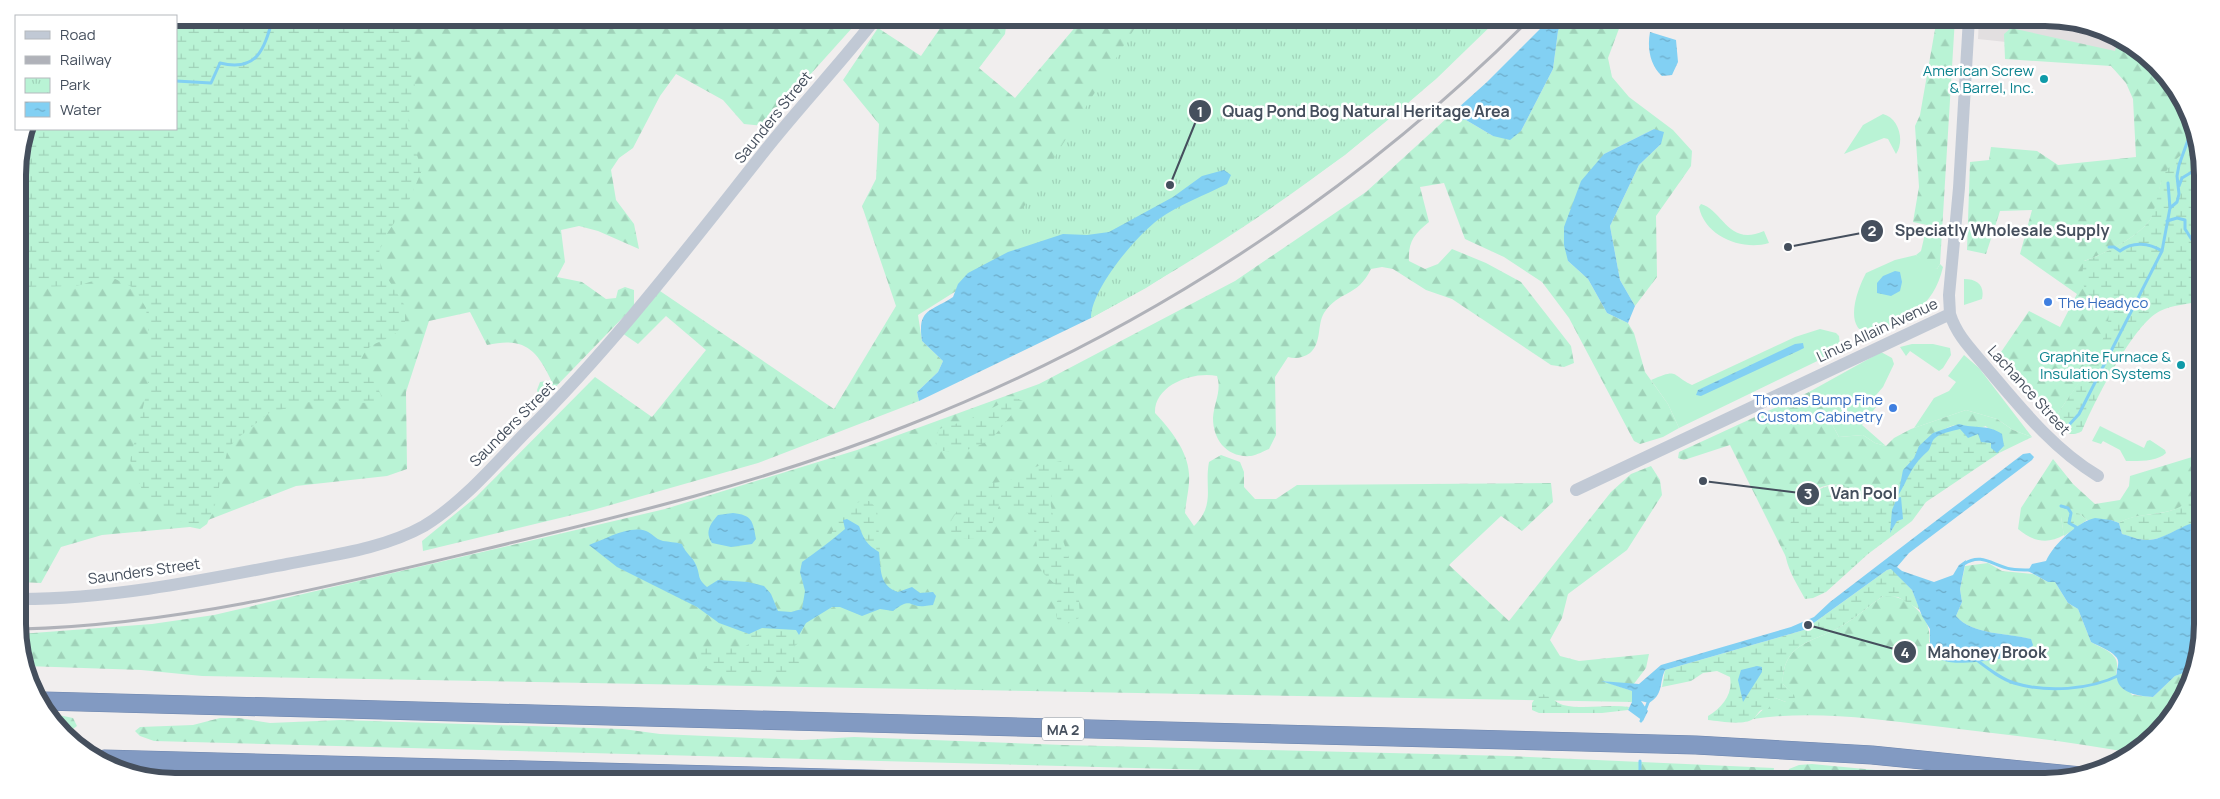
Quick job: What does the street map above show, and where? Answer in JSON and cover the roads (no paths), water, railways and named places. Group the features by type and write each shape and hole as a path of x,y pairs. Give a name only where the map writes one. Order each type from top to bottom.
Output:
{"highway":[{"name":"MA 2","path":"48,701 1696,745 1899,757 2043,772"},
{"path":"115,759 628,773"}],"street":[{"name":"Saunders Street","path":"26,599 121,592 238,573 368,547 403,536 425,525 478,481 587,368 690,247 778,134 869,26"},
{"name":"Linus Allain Avenue","path":"1576,490 1950,314 1948,294 1958,197 1969,26"},
{"name":"Lachance Street","path":"1950,314 1962,340 2042,430 2070,458 2098,476"}],"water":[{"path":"1543,26 1560,26 1553,69 1521,131 1510,140 1493,136 1466,120 1448,117 1487,82"},
{"path":"1650,32 1676,40 1678,62 1672,75 1662,76 1655,67 1649,50"},
{"path":"1654,129 1664,132 1661,144 1639,165 1610,226 1620,280 1635,306 1628,323 1607,313 1588,279 1568,261 1564,245 1564,227 1581,181 1604,154"},
{"path":"1224,170 1231,175 1227,184 1166,214 1149,227 1127,250 1106,278 1098,293 1091,318 919,401 917,392 938,372 943,361 922,341 922,322 927,312 953,297 958,284 968,273 1008,252 1063,234 1087,235 1109,232 1173,197 1202,176"},
{"path":"1895,271 1900,272 1902,282 1900,291 1891,296 1877,293 1877,283 1883,276"},
{"path":"1803,343 1804,348 1798,351 1701,396 1696,395 1698,390 1795,344"},
{"path":"1959,424 1997,431 2002,434 2004,446 1997,453 1991,448 1991,443 1981,442 1978,434 1968,438 1960,429 1939,435 1913,468 1898,496 1903,470 1914,458 1919,446 1933,433"},
{"path":"2030,453 2034,457 2032,460 1909,553 1897,567 1902,571 1934,582 1953,575 1959,565 1966,560 1960,589 1962,602 1956,616 1971,627 2031,639 2033,645 2030,651 1978,662 1956,663 1938,658 1930,650 1930,629 1922,616 1912,590 1891,569 1804,630 1665,670 1659,692 1654,700 1649,703 1641,701 1648,711 1643,721 1628,710 1632,702 1632,691 1601,681 1639,684 1661,665 1791,627 1814,617 1830,602 2023,454"},
{"path":"1901,497 1903,519 1897,521 1890,533 1892,510 1897,498"},
{"path":"733,513 748,517 754,528 756,539 752,544 731,547 712,543 709,528 713,521 718,515"},
{"path":"2095,518 2111,520 2119,523 2122,534 2146,540 2160,538 2194,522 2194,623 2189,662 2185,672 2175,676 2153,697 2140,696 2128,692 2119,684 2117,678 2118,659 2110,652 2091,642 2078,609 2068,603 2055,582 2048,582 2028,571 2032,564 2046,561 2054,548 2066,535 2088,520"},
{"path":"847,519 859,526 866,541 879,552 882,576 887,586 898,592 912,587 920,593 933,592 936,596 933,605 920,606 907,603 893,611 880,609 862,616 840,607 832,607 806,623 799,635 796,630 762,628 749,634 719,623 697,607 617,567 589,545 625,531 646,531 660,540 682,544 695,562 700,579 707,587 718,580 748,582 764,586 771,594 778,611 791,612 802,609 805,591 800,572 802,562 845,529 843,520"},
{"path":"1757,666 1762,667 1762,672 1743,702 1738,680 1741,670"}],"waterway":[{"path":"178,81 211,83 220,63 233,65 251,61 262,48 270,26"},
{"path":"2068,426 2079,414 2162,251 2170,208 2177,202 2179,194 2177,176 2179,165 2189,139"},
{"path":"2179,186 2182,178 2193,170"},
{"path":"2168,183 2170,208"},
{"path":"2167,221 2177,218 2185,220 2185,229 2194,243"},
{"path":"2109,247 2114,247 2120,251 2130,246 2141,244 2152,246 2162,251"},
{"path":"2061,506 2068,508 2071,513 2069,523 2076,527 2075,533"},
{"path":"1964,564 1976,559 2011,569 2032,570"},
{"path":"1974,658 2008,681 2040,688 2082,687 2120,675"},
{"path":"1641,721 1649,700"},
{"path":"1640,761 1640,772"}],"railway":[{"path":"27,629 78,626 192,612 361,579 692,497 800,464 906,426 993,389 1078,348 1160,303 1240,254 1317,201 1391,144 1463,83 1523,26"}],"place":[{"name":"American Screw & Barrel, Inc.","path":"2044,79"},
{"name":"Quag Pond Bog Natural Heritage Area","path":"1170,185"},
{"name":"Speciatly Wholesale Supply","path":"1788,247"},
{"name":"The Headyco","path":"2048,302"},
{"name":"Graphite Furnace & Insulation Systems","path":"2181,365"},
{"name":"Thomas Bump Fine Custom Cabinetry","path":"1893,408"},
{"name":"Van Pool","path":"1703,481"},
{"name":"Mahoney Brook","path":"1808,625"}]}
